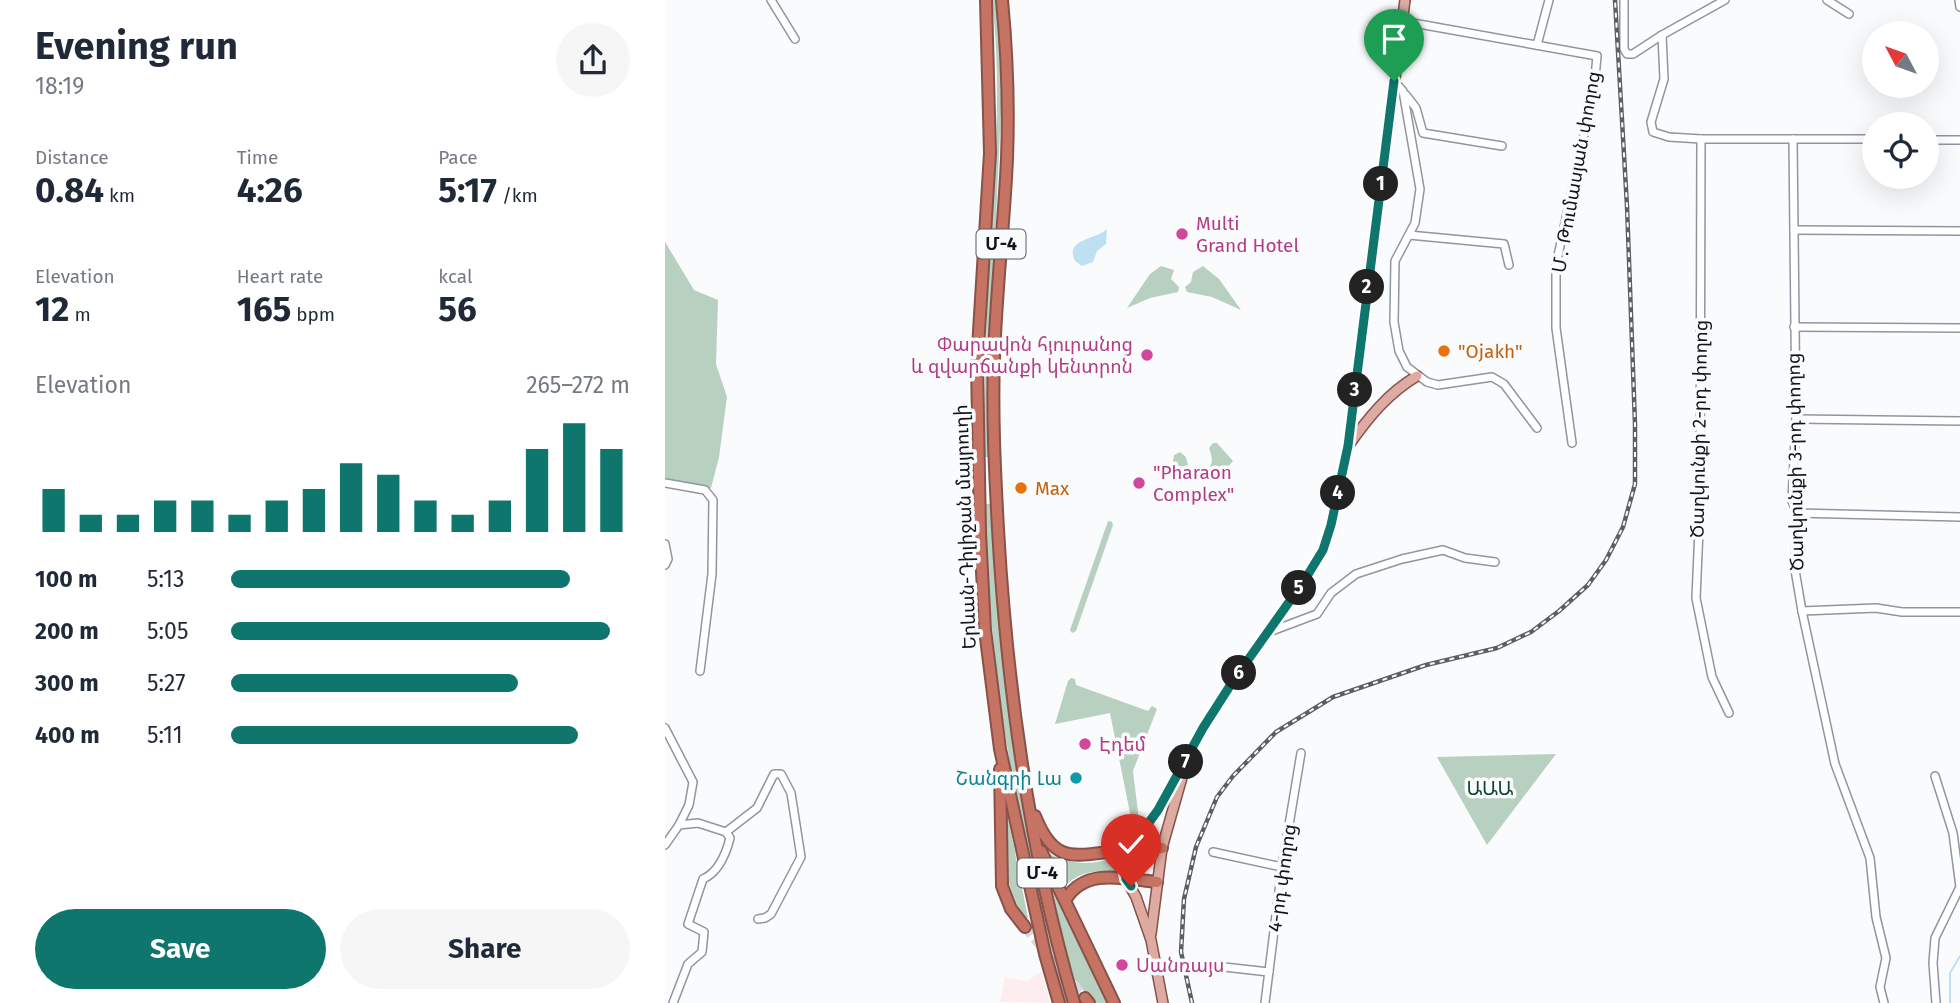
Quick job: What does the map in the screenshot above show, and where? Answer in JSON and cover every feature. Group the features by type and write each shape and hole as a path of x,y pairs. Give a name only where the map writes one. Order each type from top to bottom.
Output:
{"highway":[{"name":"Երևան-Դիլիջան մայրուղի","path":"986,0 990,153 977,364 985,630 1000,749 1045,954 1059,1003"},
{"name":"Երևան-Դիլիջան մայրուղի","path":"1002,0 1006,54 1007,157 994,361 994,433 1003,628 1017,741 1035,837 1060,953 1083,1001"},
{"path":"1000,749 1002,886 1011,909 1025,927"},
{"path":"1029,801 1049,842 1065,854 1094,855 1162,848"},
{"path":"1035,837 1114,1003"},
{"path":"1066,899 1075,887 1088,879 1105,877 1157,883"}],"main road":[{"path":"1163,1003 1151,940 1124,868 1129,850 1158,810 1209,719 1323,550 1348,446 1405,0"},
{"path":"1348,446 1378,407 1404,383 1417,376"},
{"path":"1151,940 1162,848 1187,758"}],"street":[{"path":"771,0 795,39"},
{"path":"1537,45 1549,0"},
{"path":"1624,0 1624,49 1627,54 1633,54 1662,34 1725,0"},
{"path":"1827,0 1849,14"},
{"path":"1959,0 1960,7"},
{"name":"Մ․ Թումասյան փողոց","path":"1402,21 1597,56 1594,88 1556,265 1556,328 1572,443"},
{"path":"1662,34 1664,79 1651,122 1653,132 1664,136 1701,139 1862,139"},
{"path":"1394,81 1416,108 1423,132 1502,146"},
{"path":"1403,91 1420,190 1415,223 1395,261 1394,323 1399,351 1417,376 1438,384 1492,377 1504,384 1537,428"},
{"name":"Ծաղկունքի 2-րդ փողոց","path":"1701,139 1700,507 1696,598 1712,677 1730,713"},
{"name":"Ծաղկունքի 3-րդ փողոց","path":"1793,139 1796,419 1792,502 1797,513 1795,570 1835,764 1870,858 1876,917 1886,957 1880,986 1884,1003"},
{"path":"1939,140 1960,140"},
{"path":"1794,230 1960,231"},
{"path":"1409,235 1504,244 1509,265"},
{"path":"1794,327 1960,328"},
{"path":"1796,419 1960,421"},
{"path":"665,483 705,490 713,500 712,573 700,671"},
{"path":"1797,513 1960,517"},
{"path":"665,544 668,559 665,565"},
{"path":"1268,632 1317,614 1331,593 1356,574 1402,559 1443,550 1465,558 1495,562"},
{"path":"1802,611 1876,608 1902,612 1960,612"},
{"path":"665,729 693,782 689,805 665,845"},
{"name":"4-րդ փողոց","path":"1265,1003 1282,867 1301,753"},
{"path":"726,832 757,808 774,774 781,774 791,793 801,857 771,914 758,919"},
{"path":"1935,776 1953,833 1960,887 1935,938 1933,963 1936,1003"},
{"path":"673,1003 688,964 702,952 704,932 688,924 691,912 703,879 709,876 726,855 730,838 726,832 698,823 679,825"},
{"path":"1213,852 1282,867"},
{"path":"1197,964 1269,972"}],"shaded area":[{"path":"1042,971 1050,1003 1000,1002 1005,977 1027,981"}],"green space":[{"path":"992,0 997,0 1002,87 991,331 989,457 983,457 986,331 997,127 997,63"},
{"path":"665,242 694,290 718,300 716,364 727,397 719,457 711,488 665,479"},
{"path":"1161,266 1174,270 1171,279 1179,287 1178,292 1150,298 1127,308 1150,274"},
{"path":"1203,266 1219,279 1241,310 1212,297 1187,292 1185,287 1191,282 1193,272"},
{"path":"1213,443 1217,443 1233,461 1224,471 1206,478 1204,474 1212,462 1209,448"},
{"path":"1180,452 1186,457 1189,469 1202,475 1202,480 1186,482 1170,479 1174,455"},
{"path":"985,504 991,504 1004,666 1020,787 1036,871 1069,1003 1064,1003 1048,942 1009,756 992,630"},
{"path":"1108,521 1113,525 1076,631 1072,633 1070,630"},
{"path":"1071,678 1075,679 1076,685 1148,711 1152,706 1157,709 1133,771 1139,820 1133,828 1110,713 1055,724"},
{"name":"ԱԱԱ","path":"1556,754 1487,845 1437,757"},
{"path":"1004,797 1028,918 1022,917 1007,879"},
{"path":"1050,854 1067,861 1084,863 1119,856 1115,863 1119,874 1104,871 1081,875 1064,888"},
{"path":"1049,872 1112,1003 1094,1003 1074,979"}],"water":[{"path":"1107,229 1106,244 1097,251 1093,262 1082,266 1075,261 1073,254 1077,244"}],"waterway":[{"path":"1950,1003 1950,973 1960,956"}],"tunnel":[{"path":"1025,927 1085,998"}],"railway":[{"path":"1192,1003 1181,952 1184,899 1196,847 1217,797 1233,776 1276,732 1333,697 1426,665 1497,648 1531,632 1588,585 1606,560 1623,527 1635,484 1635,424 1627,206 1615,0"}],"place":[{"name":"Multi Grand Hotel","path":"1182,234"},
{"name":"\"Ojakh\"","path":"1444,351"},
{"name":"Փարավոն հյուրանոց և զվարճանքի կենտրոն","path":"1147,355"},
{"name":"\"Pharaon Complex\"","path":"1139,483"},
{"name":"Max","path":"1021,488"},
{"name":"Էդեմ","path":"1085,744"},
{"name":"Շանգրի Լա","path":"1076,778"},
{"name":"Սանռայս","path":"1122,965"}],"route":[{"path":"1131,886 1126,879 1124,868 1129,850 1158,810 1203,728 1233,681 1323,550 1348,446 1394,81"}]}
